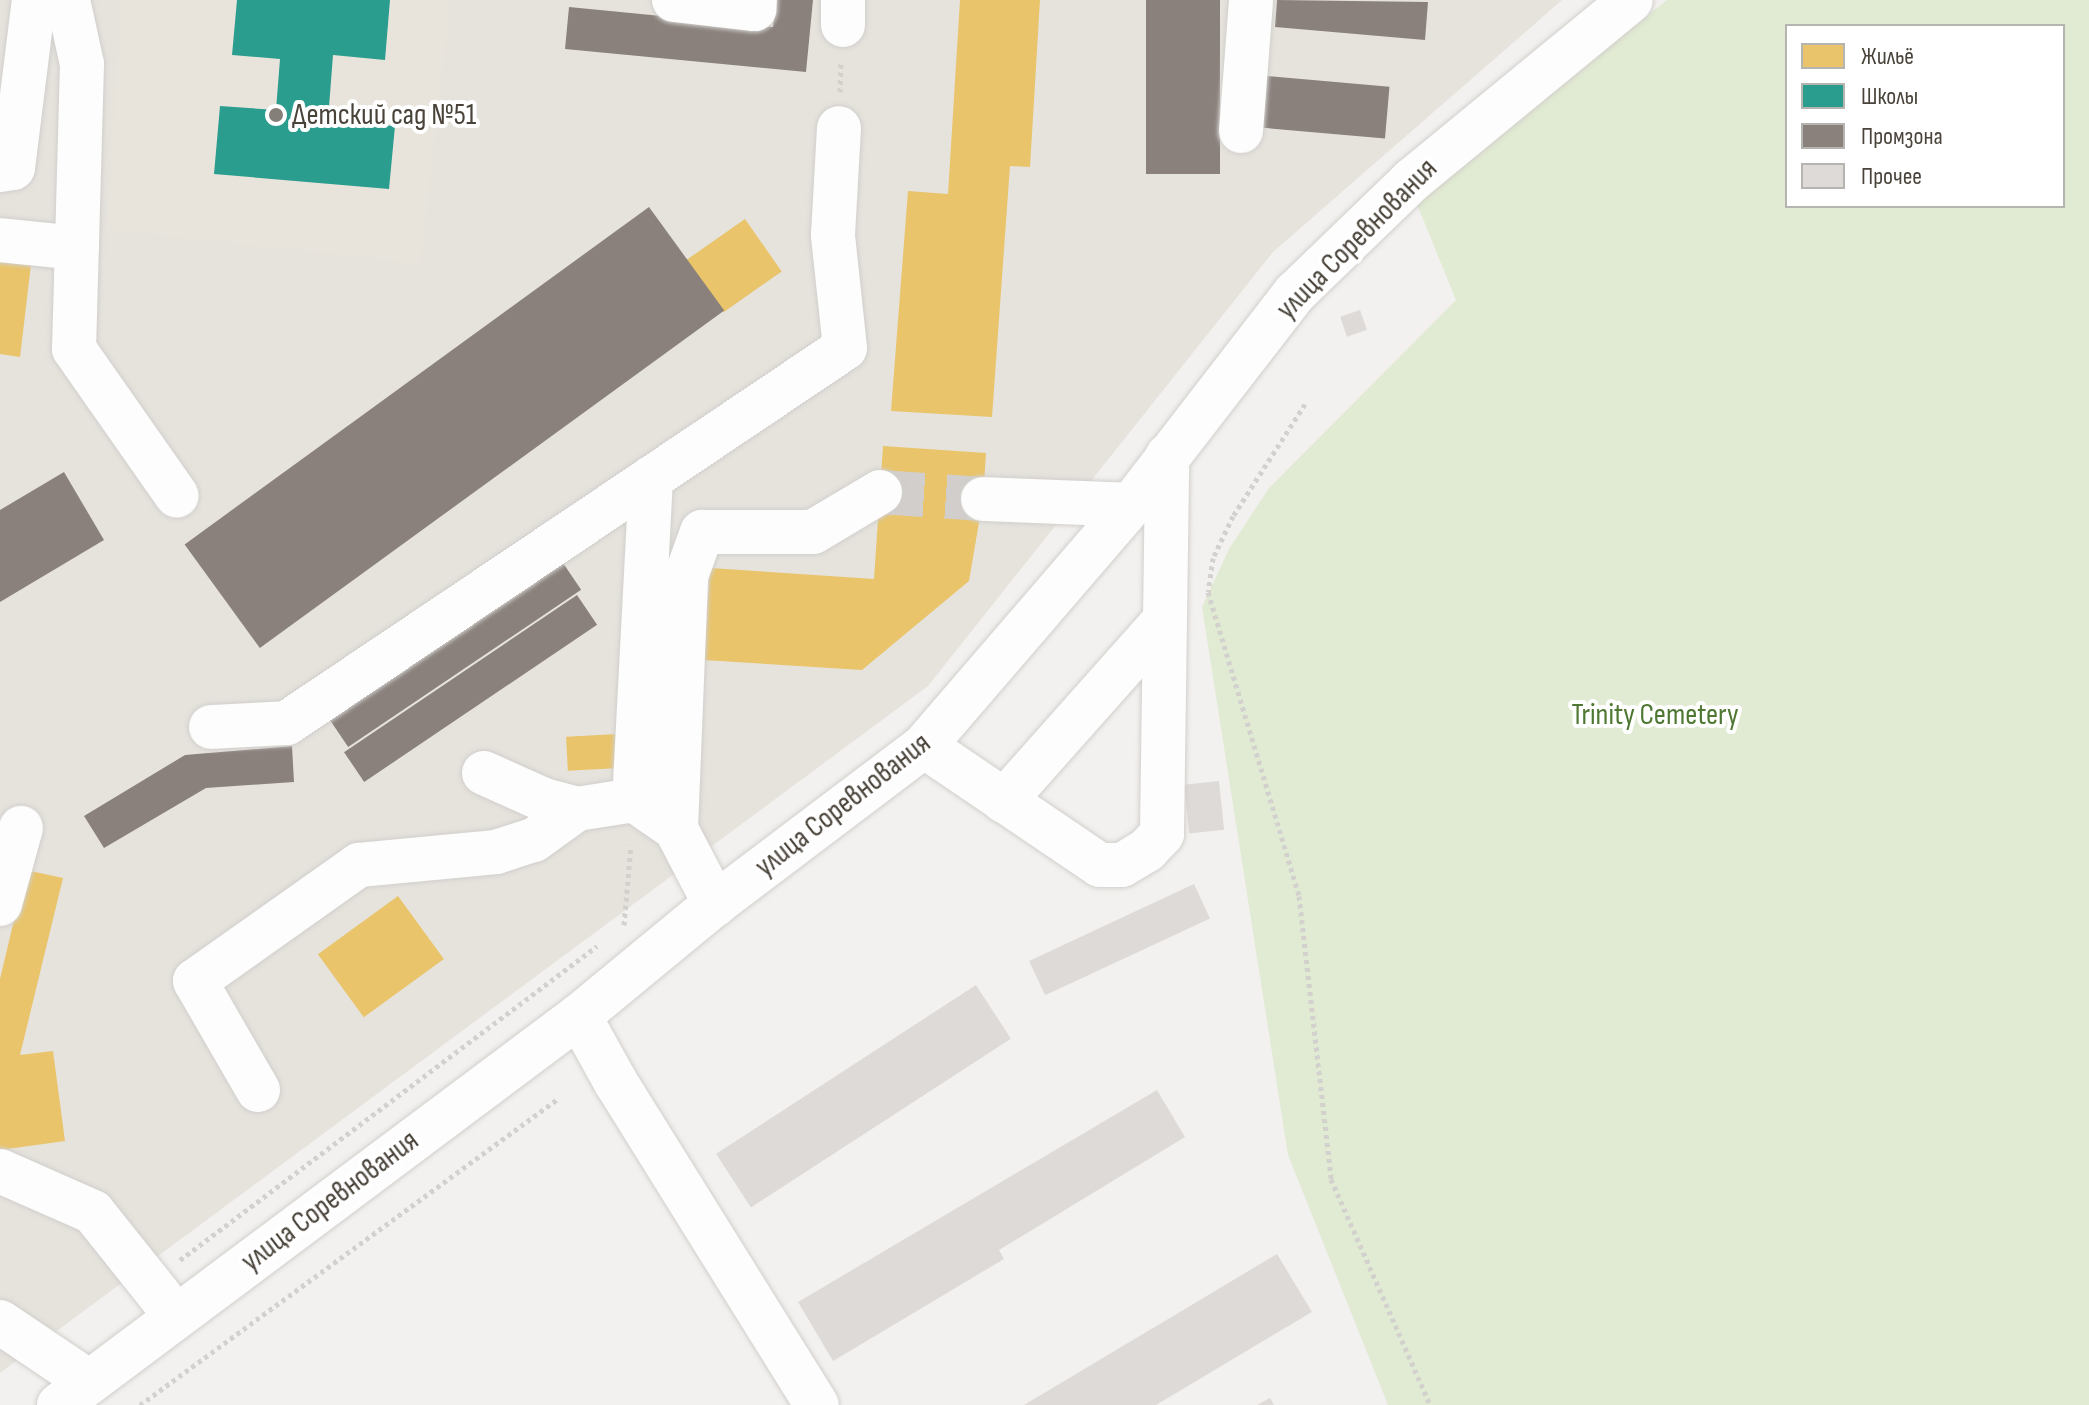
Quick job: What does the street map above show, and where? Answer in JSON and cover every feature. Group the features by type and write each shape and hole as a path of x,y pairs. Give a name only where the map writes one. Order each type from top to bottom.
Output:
{"street":[{"path":"0,170 13,168 34,0"},
{"path":"68,0 82,64 74,349 177,496"},
{"path":"674,0 754,9 755,0"},
{"path":"1241,131 1251,0"},
{"name":"улица Соревнования","path":"74,1394 163,1300 579,1016 715,904 924,746 1131,505 1295,293 1412,180 1631,0"},
{"path":"211,727 287,723 845,348 833,235 839,128"},
{"path":"0,240 77,248"},
{"path":"924,746 1100,865 1122,865 1147,850 1162,834 1167,456"},
{"path":"634,800 651,478"},
{"path":"676,829 686,576 702,532 813,532 880,492"},
{"path":"983,499 1131,505"},
{"path":"1004,801 1163,622"},
{"path":"484,773 544,800 577,809 634,800 676,829 715,904"},
{"path":"258,1090 195,981 359,865 496,852 534,840 577,809"},
{"path":"0,904 21,828"},
{"path":"579,1016 615,1081 817,1405"},
{"path":"0,1171 93,1212 163,1300"},
{"path":"0,1322 74,1394"}],"path":[{"path":"1305,404 1233,516 1213,558 1208,592 1299,896 1331,1179 1430,1405"},
{"path":"614,933 627,923 634,800"},
{"path":"163,1300 602,942"},
{"path":"140,1405 559,1098"}],"shaded area":[{"path":"0,0 1562,0 1273,252 928,686 0,1373"},
{"name":"Детский сад №51","path":"122,0 450,0 420,263 107,229"}],"green space":[{"name":"Trinity Cemetery","path":"1667,0 2089,0 2089,1405 1388,1405 1288,1155 1202,607 1229,549 1269,488 1456,300 1414,197"}],"building: Жильё":[{"path":"960,0 1040,0 1030,167 1010,166 992,417 891,411 908,191 948,194"},
{"path":"745,219 782,271 724,312 687,260"},
{"path":"0,253 32,256 20,357 0,354"},
{"path":"883,446 986,453 983,499 969,581 862,670 704,660 710,568 874,579"},
{"path":"618,734 620,768 568,771 566,737"},
{"path":"26,870 63,878 20,1055 53,1051 65,1141 0,1150 0,979"},
{"path":"398,896 444,959 364,1017 318,954"}],"building: Школы":[{"name":"Детский сад №51","path":"237,0 390,0 385,60 333,55 328,120 395,126 389,189 214,174 220,106 276,110 280,59 232,55"}],"building: Промзона":[{"path":"776,0 813,0 806,72 565,49 569,7 773,27"},
{"path":"1146,0 1220,0 1220,174 1146,174"},
{"path":"1277,0 1428,2 1425,40 1275,27"},
{"path":"1256,75 1389,87 1385,138 1251,127"},
{"path":"649,207 724,311 260,648 185,544"},
{"path":"64,472 104,540 0,602 0,510"},
{"path":"561,560 581,590 348,747 328,717"},
{"path":"577,595 597,625 364,782 344,752"},
{"path":"292,746 294,782 206,788 104,848 84,816 185,755"}],"building: Прочее":[{"path":"1360,310 1367,330 1347,337 1340,317"},
{"path":"1219,781 1224,830 1189,833 1184,785"},
{"path":"1194,884 1210,918 1045,995 1029,961"},
{"path":"976,985 1011,1039 751,1208 716,1154"},
{"path":"1157,1090 1185,1137 999,1250 1004,1259 833,1361 798,1302"},
{"path":"1277,1254 1312,1312 1156,1405 1024,1405"},
{"path":"1270,1398 1274,1405 1257,1405"}],"tunnel":[{"path":"880,492 983,499"}],"place":[{"name":"Детский сад №51","path":"276,115"}]}
